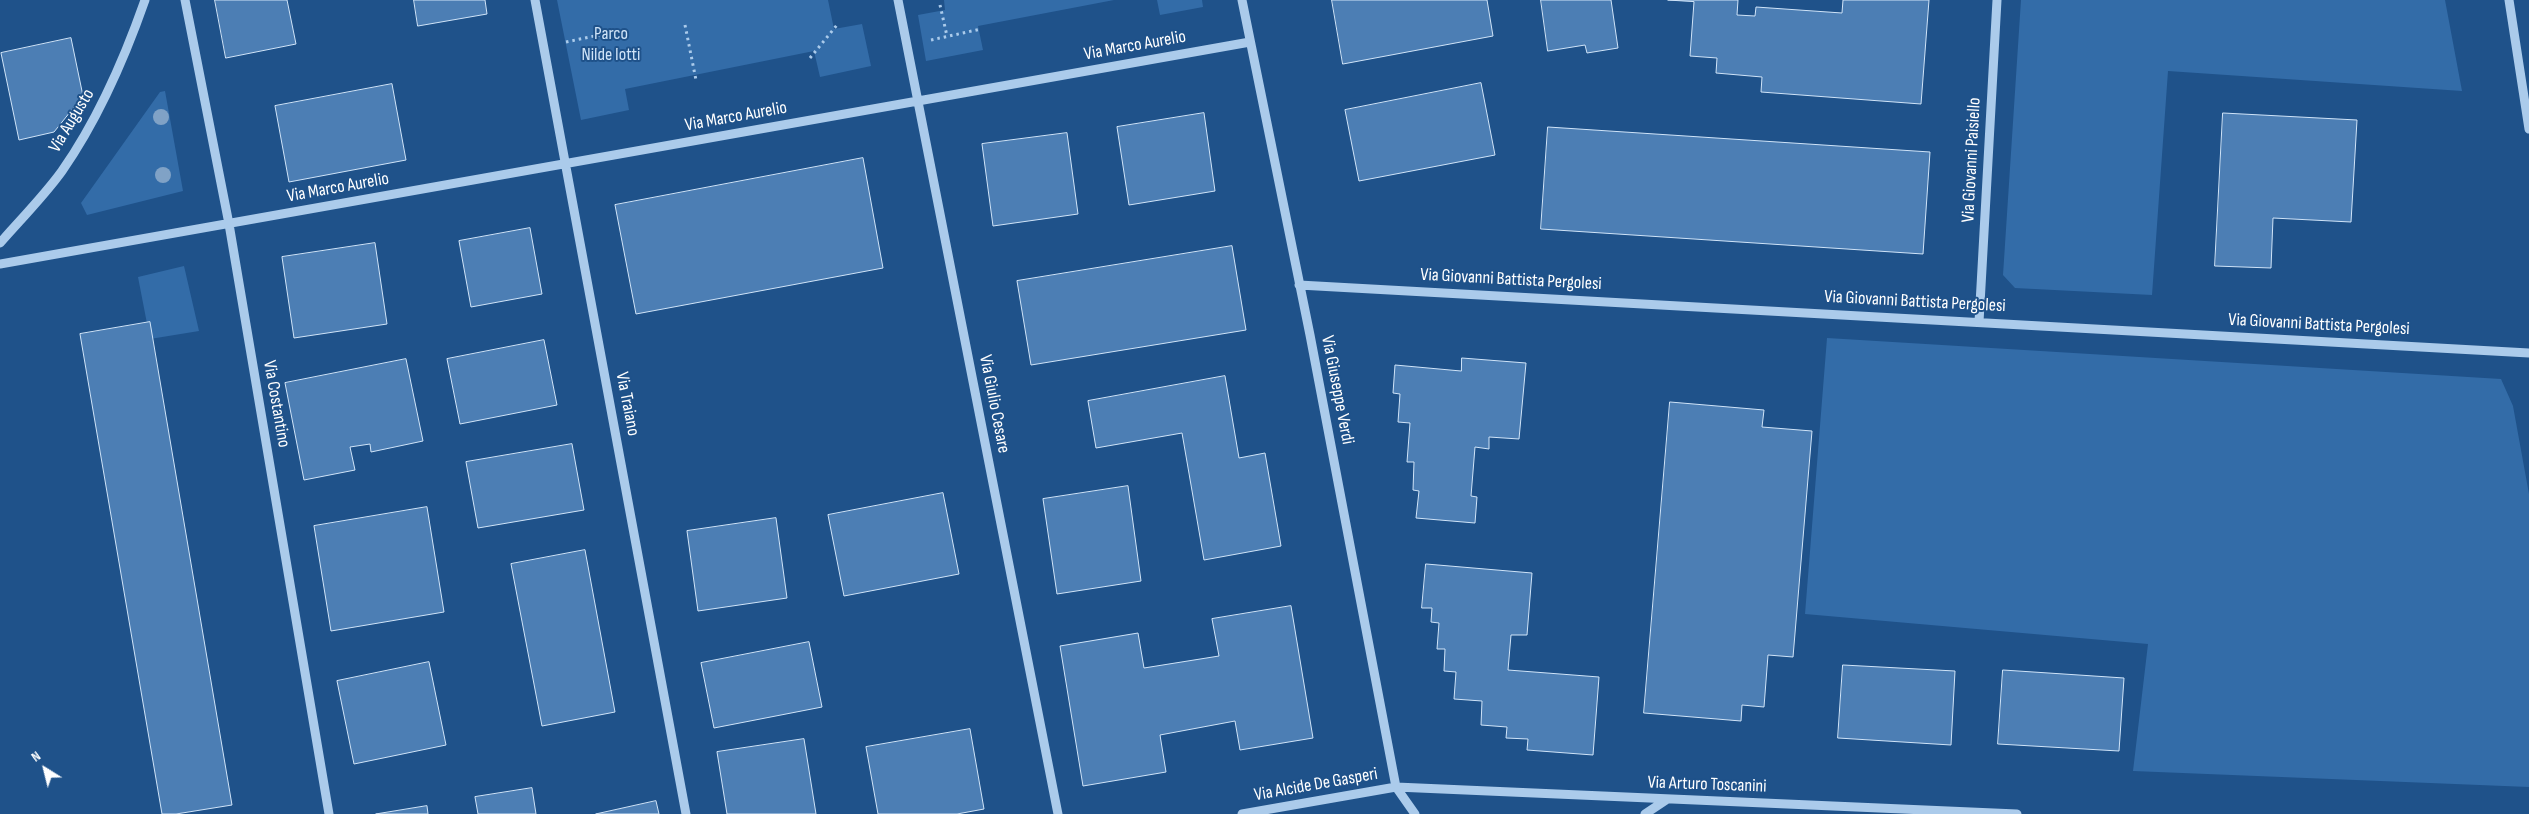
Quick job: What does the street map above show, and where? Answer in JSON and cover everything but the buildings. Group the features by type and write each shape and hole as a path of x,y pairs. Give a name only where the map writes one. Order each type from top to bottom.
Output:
{"street":[{"name":"Via Augusto","path":"0,243 61,172 95,120 127,49 145,0"},
{"name":"Via Costantino","path":"185,0 229,224 329,814"},
{"name":"Via Traiano","path":"535,0 686,814"},
{"name":"Via Giulio Cesare","path":"898,0 1058,814"},
{"name":"Via Giuseppe Verdi","path":"1242,0 1396,787"},
{"name":"Via Giovanni Paisiello","path":"1979,322 1997,0"},
{"path":"2508,0 2529,129"},
{"name":"Via Marco Aurelio","path":"229,224 1250,42"},
{"path":"0,264 229,224"},
{"name":"Via Giovanni Battista Pergolesi","path":"1299,284 2529,353"},
{"path":"1396,787 1415,814"},
{"name":"Via Arturo Toscanini","path":"1396,787 2017,814"},
{"name":"Via Alcide De Gasperi","path":"1242,814 1396,787"},
{"path":"1645,814 1666,800"}],"path":[{"path":"940,5 947,36"},
{"path":"685,25 696,80"},
{"path":"810,58 837,26"},
{"path":"928,41 981,29"},
{"path":"561,43 604,34"}],"green space":[{"name":"Parco Nilde Iotti","path":"557,0 828,0 834,29 862,24 871,66 820,77 814,51 625,89 629,110 581,120"},
{"path":"944,0 1114,0 978,26 983,50 926,61 918,15 945,10"},
{"path":"1157,0 1202,0 1203,7 1160,15"},
{"path":"2021,0 2445,0 2462,91 2168,71 2152,295 2015,288 2003,275"},
{"path":"165,91 183,191 87,215 81,203 160,92"},
{"path":"184,266 199,331 150,339 138,277"},
{"path":"1827,338 2501,379 2513,406 2529,494 2529,787 2133,771 2148,644 1805,614"}]}
